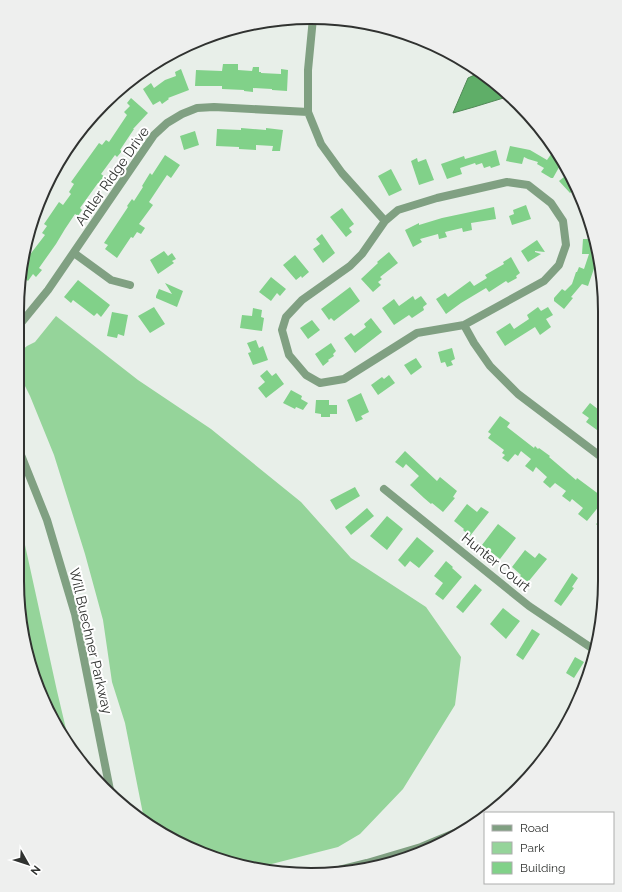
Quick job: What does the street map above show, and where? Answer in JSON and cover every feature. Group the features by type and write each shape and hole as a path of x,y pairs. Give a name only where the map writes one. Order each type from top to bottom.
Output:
{"street":[{"path":"312,24 308,70 308,112 321,144 342,173 385,221"},
{"name":"Antler Ridge Drive","path":"24,320 48,290 154,135 167,123 182,114 197,108 214,106 308,112"},
{"path":"507,182 528,185 551,203 563,221 566,245 559,265 544,280 464,325 417,333 344,379 320,383 306,375 289,355 282,330 286,317 302,300 350,266 362,254 385,221 398,210 437,198 507,182"},
{"path":"74,253 111,280 130,286"},
{"path":"464,325 474,344 490,366 518,394 598,454"},
{"name":"Will Buechner Parkway","path":"24,462 47,520 74,614 109,785"},
{"name":"Hunter Court","path":"384,489 529,606 590,647"},
{"path":"380,859 410,850"}],"green space":[{"path":"56,316 138,380 211,429 301,502 351,558 426,607 461,657 455,705 403,789 360,834 338,847 268,865 219,853 201,846 167,830 143,814 125,723 112,682 103,620 85,554 54,455 24,384 24,348 35,342"},
{"path":"24,543 25,545 67,731 46,691 34,655 26,618"}],"shaded area":[{"path":"474,75 503,98 453,113 468,78"}],"building":[{"path":"223,64 238,64 238,70 252,71 253,67 259,67 259,72 261,73 281,74 281,69 288,70 287,91 253,88 253,92 222,89 222,86 195,86 196,70 222,71"},
{"path":"181,69 189,90 168,98 169,99 162,104 160,101 153,105 143,89 151,83 154,88 165,80 176,76 175,72"},
{"path":"131,98 148,113 133,129 120,150 122,151 117,157 115,155 101,174 105,177 100,184 98,183 80,208 82,210 78,216 75,214 39,268 42,270 36,277 33,274 28,281 26,279 26,274 30,254 45,235 42,233 47,226 44,224 59,202 63,205 71,194 69,192 74,184 71,182 99,143 102,145 106,140 109,142 127,115 124,112 130,106 127,103"},
{"path":"241,128 283,130 280,151 272,151 273,146 256,145 256,150 239,149 239,147 216,146 217,129 241,130"},
{"path":"195,131 199,145 184,150 180,136"},
{"path":"510,146 530,150 547,160 551,154 559,167 553,178 551,178 541,172 544,168 537,164 538,162 524,157 522,164 506,161"},
{"path":"496,150 500,165 491,168 490,166 484,168 482,163 476,165 475,163 460,168 462,174 447,179 441,164 464,156 465,159"},
{"path":"165,155 180,165 171,178 167,175 149,202 153,205 139,224 145,228 141,234 137,232 133,238 131,237 117,258 105,249 108,245 104,243 128,207 127,206 132,199 134,201 150,173 152,175"},
{"path":"417,158 418,162 426,159 434,180 419,185 411,161"},
{"path":"391,169 402,190 389,196 378,176"},
{"path":"564,177 572,192 570,193 559,181"},
{"path":"526,205 531,219 512,225 509,216 514,214 513,210"},
{"path":"494,207 496,219 471,223 472,230 463,232 462,228 445,232 447,237 439,239 438,234 420,239 422,242 413,247 405,230 419,223 419,225 442,218"},
{"path":"342,208 354,224 349,228 352,232 346,237 330,217"},
{"path":"322,234 335,253 323,263 313,249 320,244 316,239"},
{"path":"583,239 588,239 595,267 588,286 582,284 571,297 573,298 564,309 554,301 554,298 562,289 565,291 572,284 579,267 584,269 589,254 582,254"},
{"path":"537,240 545,252 535,251 541,254 528,262 521,251"},
{"path":"164,251 168,256 172,253 176,259 172,261 174,263 158,274 150,260"},
{"path":"389,252 398,263 380,277 382,279 378,282 381,285 373,292 361,279"},
{"path":"295,255 309,272 302,278 301,276 296,280 283,265"},
{"path":"511,257 520,273 516,276 517,278 508,283 506,281 489,292 486,288 446,314 436,299 445,293 448,297 470,281 474,286 487,278 485,275 504,264 503,262"},
{"path":"271,277 286,289 280,296 277,293 271,301 259,292"},
{"path":"78,280 110,305 101,317 97,313 94,316 73,300 71,303 64,297"},
{"path":"165,283 183,291 177,307 156,298 159,289 172,294"},
{"path":"350,287 360,301 334,321 331,318 329,320 321,309"},
{"path":"413,296 415,300 421,296 427,304 423,307 424,310 412,318 409,315 394,325 382,308 394,299 399,306"},
{"path":"154,307 165,324 150,333 138,316"},
{"path":"538,307 541,311 548,307 553,315 546,319 551,327 540,335 535,327 505,346 496,332 510,323 514,329 529,319 527,315"},
{"path":"253,308 262,310 261,317 264,318 262,331 240,328 242,315 252,316"},
{"path":"112,312 128,315 124,336 118,334 117,338 107,336"},
{"path":"371,318 382,332 355,353 344,338 351,333 354,336 366,327 364,324"},
{"path":"312,320 320,330 308,339 300,328"},
{"path":"256,340 259,348 263,346 268,360 253,365 248,353 251,352 247,343"},
{"path":"331,343 336,351 333,354 334,356 323,366 315,354"},
{"path":"452,348 455,359 451,361 453,365 447,367 445,362 441,363 438,352"},
{"path":"416,358 422,367 411,375 404,365"},
{"path":"267,370 272,376 276,373 284,384 266,398 258,388 265,382 260,376"},
{"path":"389,375 395,383 378,395 371,385 382,377 384,379"},
{"path":"291,390 302,396 301,399 308,403 303,410 296,407 295,409 283,403"},
{"path":"361,393 369,412 361,416 363,419 356,422 347,400"},
{"path":"316,400 329,400 329,405 337,405 337,414 330,414 330,417 321,417 321,414 315,413"},
{"path":"590,403 598,409 597,430 586,422 589,418 582,413"},
{"path":"500,416 510,423 507,427 534,448 535,446 538,449 539,448 550,456 549,457 576,480 577,478 598,494 598,507 587,521 578,514 583,508 572,499 570,502 562,496 566,491 555,483 550,488 543,482 547,477 536,467 533,472 525,466 531,459 521,451 518,456 515,454 508,462 502,458 505,455 502,453 504,450 488,438 491,434 488,432"},
{"path":"405,451 437,481 440,477 457,491 453,497 455,498 443,512 432,503 431,504 410,485 419,476 406,464 403,468 395,462"},
{"path":"355,487 360,496 336,510 330,500"},
{"path":"467,504 477,512 481,507 489,512 470,536 454,521"},
{"path":"367,508 374,516 351,535 345,527"},
{"path":"387,516 403,529 387,550 370,536"},
{"path":"498,524 516,538 500,559 482,545"},
{"path":"417,537 434,551 419,568 410,561 405,567 398,560"},
{"path":"525,550 535,558 539,553 547,559 528,582 512,567"},
{"path":"446,561 462,577 443,600 435,594 443,583 434,576"},
{"path":"572,573 578,578 572,587 574,588 561,606 554,601"},
{"path":"475,584 482,590 463,613 456,607"},
{"path":"503,608 520,621 506,639 490,624"},
{"path":"532,629 540,634 523,660 516,655"},
{"path":"575,657 584,662 574,678 566,673"}]}
